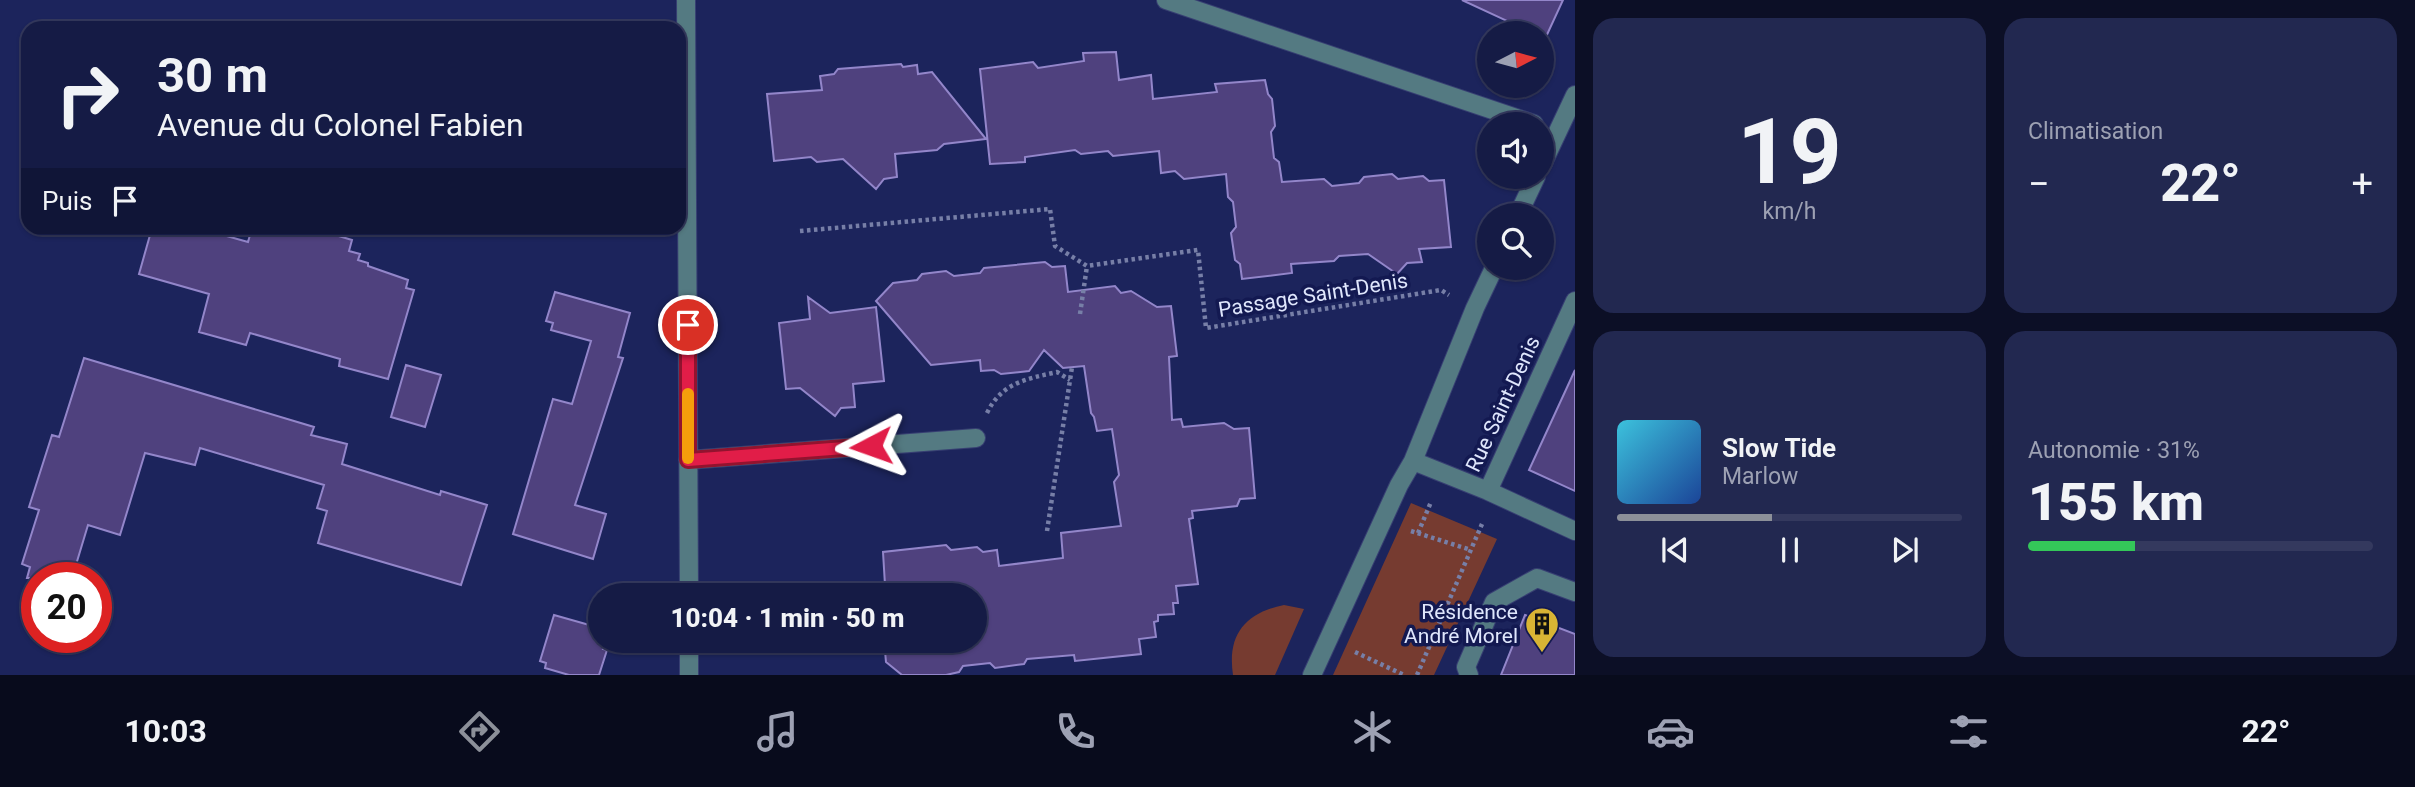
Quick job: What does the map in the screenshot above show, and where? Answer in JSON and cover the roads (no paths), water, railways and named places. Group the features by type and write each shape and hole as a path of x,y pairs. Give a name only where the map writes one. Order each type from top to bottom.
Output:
{"street":[{"path":"686,0 689,583"},
{"path":"1166,0 1498,112"},
{"path":"1554,124 1575,95"},
{"path":"1312,675 1399,485 1413,461 1488,280"},
{"name":"Rue Saint-Denis","path":"1413,461 1488,491 1575,301"},
{"path":"688,460 976,438"},
{"path":"1488,491 1575,531"},
{"path":"1469,675 1466,667 1494,602 1537,578 1575,592"},
{"path":"689,653 689,675"}],"place":[{"name":"Résidence André Morel","path":"1542,654"}]}
